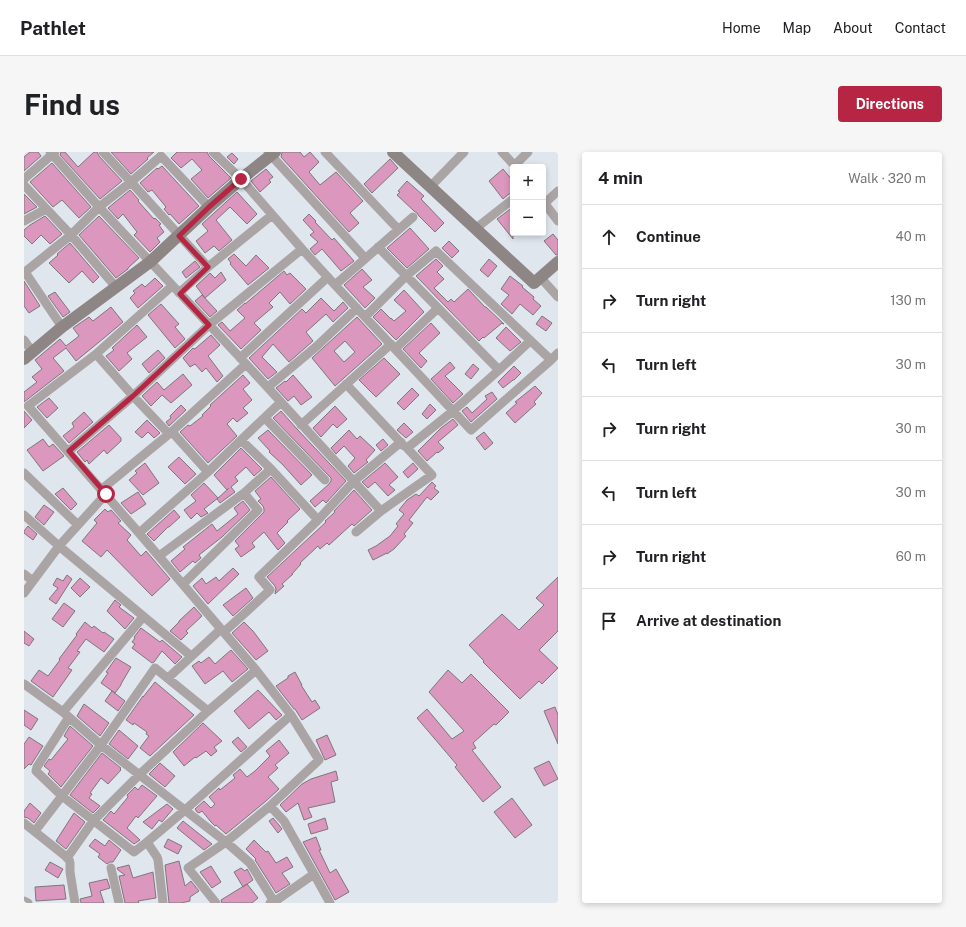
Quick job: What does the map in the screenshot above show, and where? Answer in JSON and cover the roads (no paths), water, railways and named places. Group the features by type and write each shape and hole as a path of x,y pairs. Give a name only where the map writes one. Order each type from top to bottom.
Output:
{"street":[{"path":"103,152 208,267"},
{"path":"213,152 241,179 302,249 471,430 558,353"},
{"path":"325,152 398,229"},
{"path":"393,152 534,283 558,262"},
{"path":"430,187 464,152"},
{"path":"502,152 513,164"},
{"path":"517,164 528,152"},
{"path":"24,179 52,153 99,207 268,387 381,511"},
{"path":"62,327 24,272 71,235 99,207 131,182 161,153 209,207"},
{"path":"24,340 28,356 62,327 150,262 209,207 272,153 366,258"},
{"path":"24,185 116,286"},
{"path":"546,200 558,191"},
{"path":"475,229 512,200"},
{"path":"546,205 558,220"},
{"path":"24,221 46,209"},
{"path":"180,294 208,267 272,215"},
{"path":"335,285 413,217"},
{"path":"378,247 499,370"},
{"path":"69,451 133,396 209,325 302,249"},
{"path":"365,317 406,276 436,251 551,360"},
{"path":"24,593 59,546 104,492 171,433 328,277"},
{"path":"540,277 558,297"},
{"path":"172,286 96,354 28,406 139,532 256,670 291,714 319,760 270,806 226,842 188,868 216,903"},
{"path":"268,387 317,346 357,308"},
{"path":"302,424 346,384 438,308"},
{"path":"168,678 191,656 270,590 259,577 318,520 354,481 453,411 530,341"},
{"path":"96,354 133,396 208,472"},
{"path":"346,384 432,475 381,511 356,532"},
{"path":"139,532 208,472 281,402"},
{"path":"265,418 325,480"},
{"path":"241,440 271,469 318,520"},
{"path":"159,556 244,493 271,469"},
{"path":"24,473 78,524"},
{"path":"183,584 258,510 244,493"},
{"path":"24,515 191,656"},
{"path":"24,574 33,581"},
{"path":"36,771 66,715 143,617"},
{"path":"35,831 101,745 156,668 208,711"},
{"path":"67,858 93,821 140,774 208,711 256,670"},
{"path":"24,697 27,686 66,715 101,745 226,842 250,862 273,902 314,874"},
{"path":"27,766 36,771 62,796 134,852 185,810 291,714"},
{"path":"270,806 284,821 330,903"},
{"path":"24,823 67,858 70,863 75,903"},
{"path":"147,842 158,860 163,903"},
{"path":"111,868 119,903"},
{"path":"24,901 28,903"}]}
